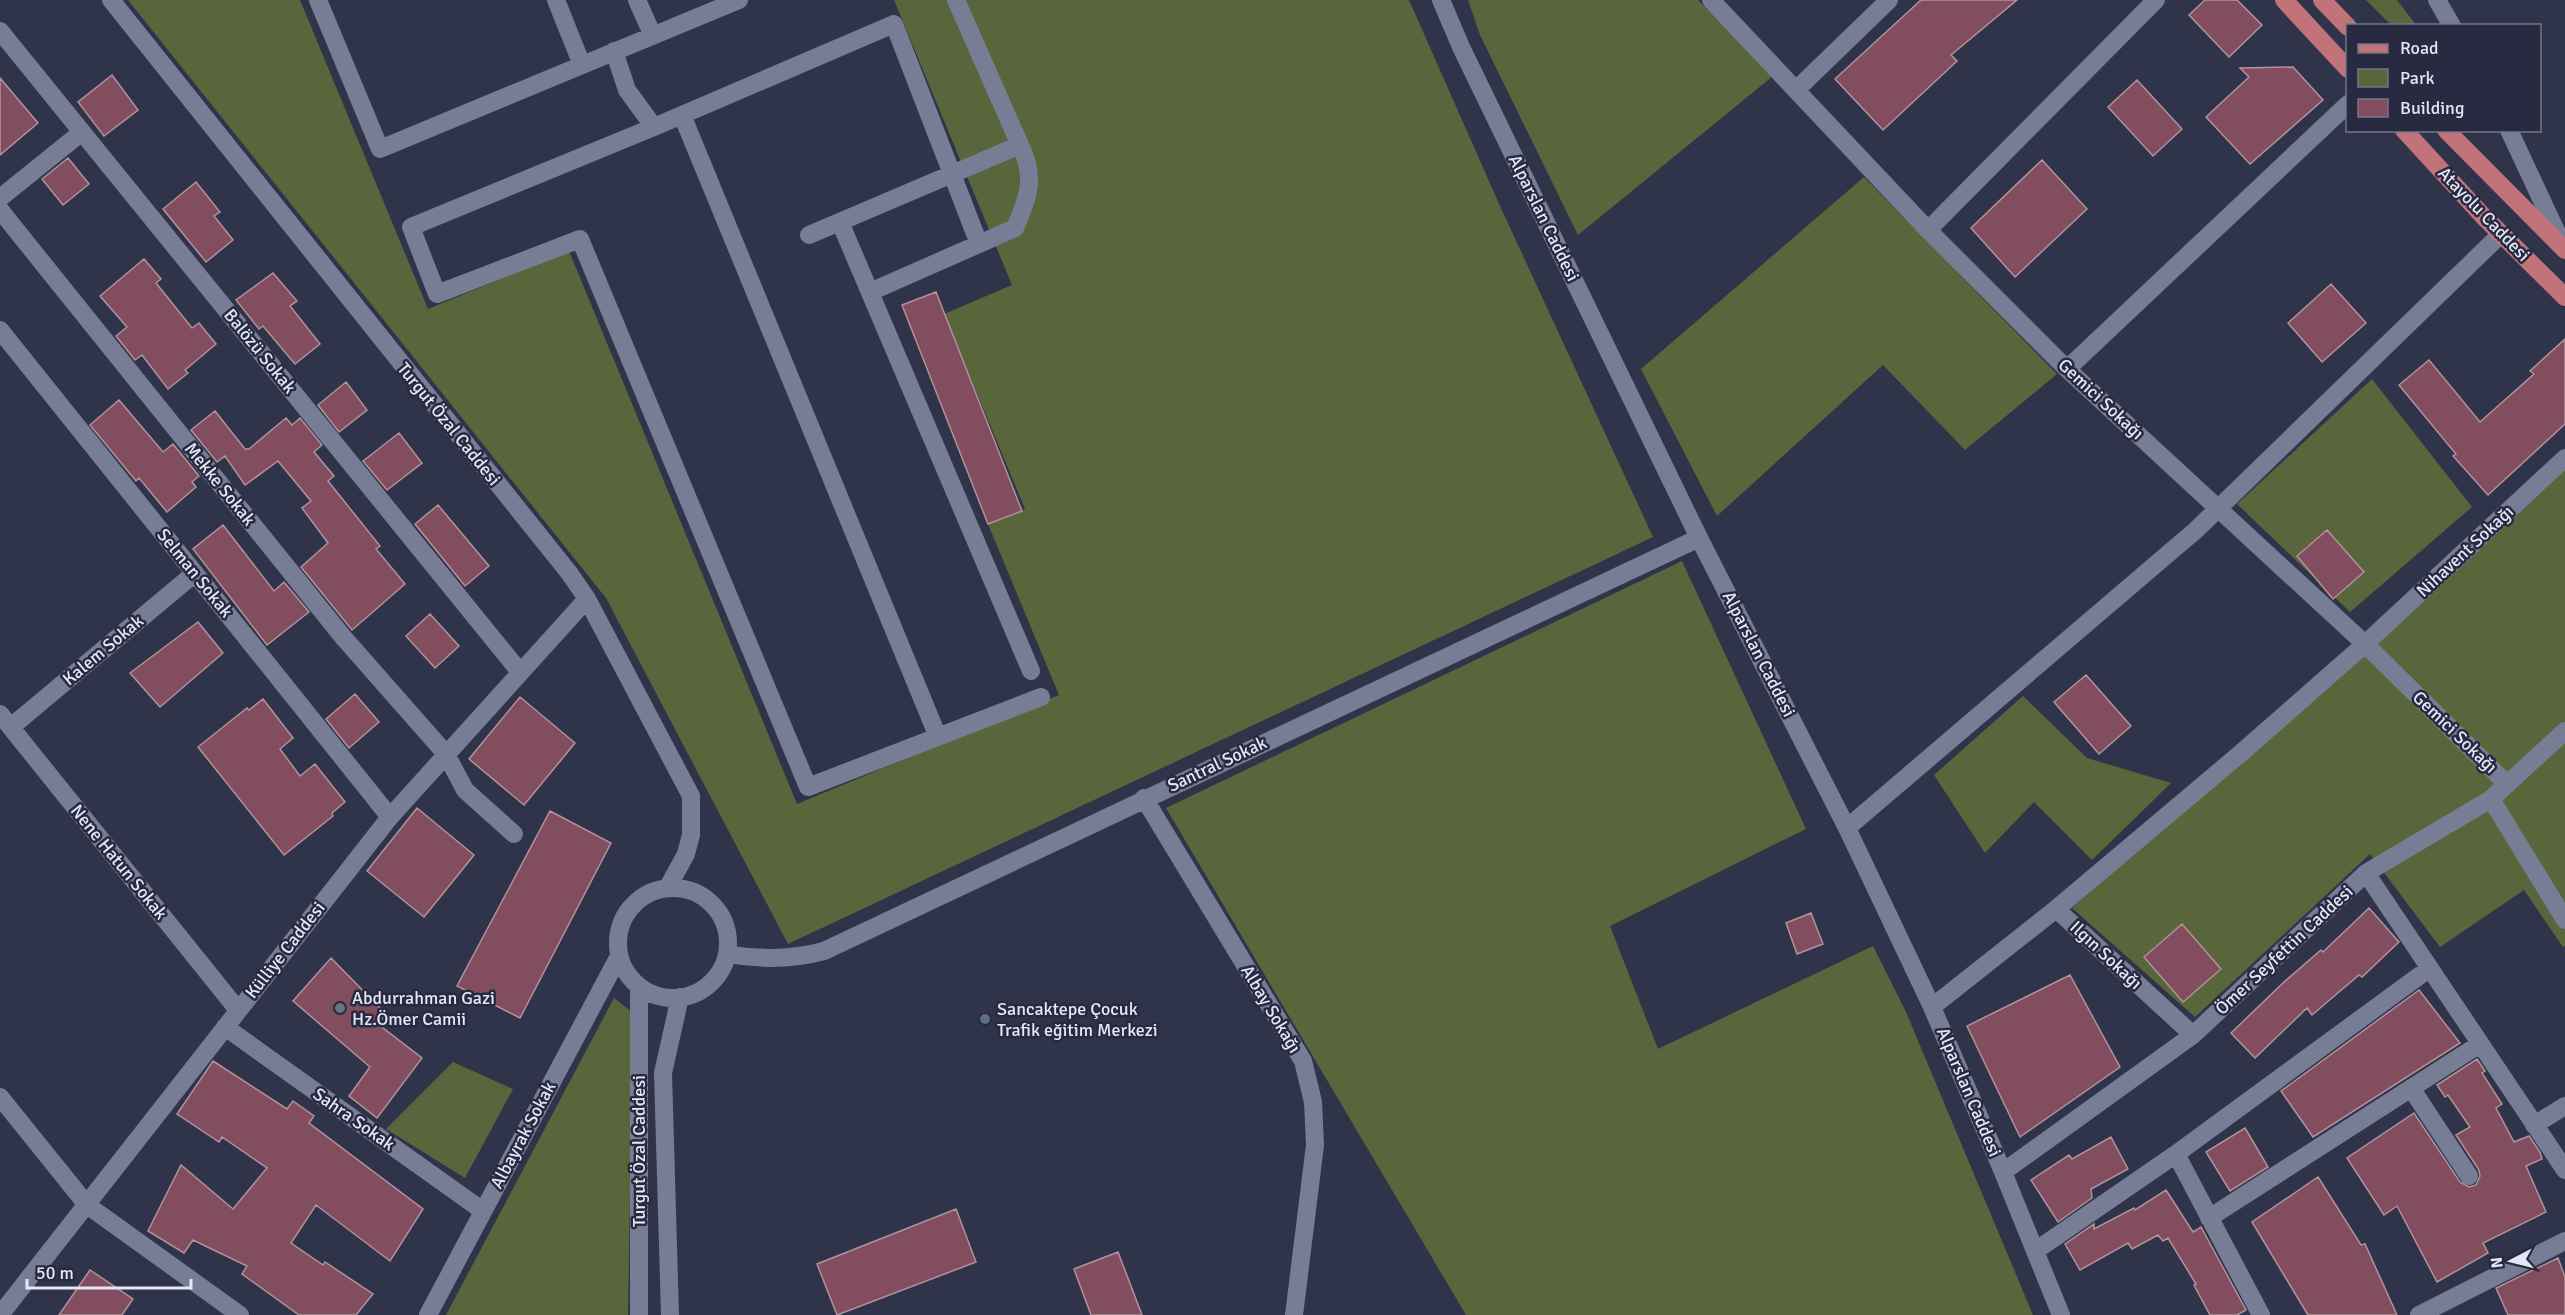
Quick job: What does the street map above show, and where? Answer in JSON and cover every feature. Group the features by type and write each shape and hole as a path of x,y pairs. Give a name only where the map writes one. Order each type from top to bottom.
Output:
{"main road":[{"path":"2284,0 2346,67"},
{"path":"2322,0 2346,25"},
{"name":"Atayolu Caddesi","path":"2406,132 2501,234 2565,297"},
{"name":"Atayolu Caddesi","path":"2448,132 2565,250"}],"street":[{"name":"Turgut Özal Caddesi","path":"111,0 587,599 691,796 691,835 686,854 668,887"},
{"path":"318,0 380,149 739,0"},
{"path":"556,0 582,65"},
{"path":"637,0 653,36"},
{"path":"870,292 1016,228 1028,197 1029,163 956,0"},
{"name":"Alparslan Caddesi","path":"1441,0 1461,47 1700,538 1847,828 1932,1007 2061,1315"},
{"name":"Gemici Sokağı","path":"1711,0 1928,230 2067,369 2365,644 2506,783"},
{"path":"1796,90 1889,0"},
{"path":"1928,230 2156,0"},
{"path":"2436,0 2451,24"},
{"path":"979,244 894,24 654,127 411,227 437,294 580,239 808,787 1041,697"},
{"name":"Balözü Sokak","path":"0,31 520,672"},
{"path":"614,51 627,90 654,127"},
{"path":"2067,369 2346,106"},
{"path":"682,115 938,737"},
{"path":"0,198 82,132"},
{"path":"2510,132 2565,250"},
{"path":"809,235 1020,145"},
{"name":"Mekke Sokak","path":"0,210 343,638 446,754 465,790 514,834"},
{"path":"840,222 1032,671"},
{"path":"1847,828 2196,530 2501,234"},
{"name":"Selman Sokak","path":"0,330 390,817"},
{"name":"Nihavent Sokağı","path":"2056,909 2241,753 2365,644 2565,458"},
{"name":"Santral Sokak","path":"727,954 777,959 802,957 824,951 1144,798 1700,538"},
{"name":"Kalem Sokak","path":"5,720 195,573"},
{"name":"Külliye Caddesi","path":"0,1315 390,817 587,599"},
{"name":"Nene Hatun Sokak","path":"5,720 238,1010"},
{"name":"Ömer Seyfettin Caddesi","path":"2003,1173 2193,1035 2366,873 2491,799 2565,731"},
{"name":"Albay Sokağı","path":"1144,798 1303,1061 1313,1102 1315,1145 1294,1315"},
{"path":"2491,799 2565,920"},
{"path":"2366,873 2565,1170"},
{"path":"668,887 687,889 704,897 717,909 725,924 727,954 718,975 706,988 690,996 655,995 639,987 626,973 619,956 618,936 623,918 634,903 650,892 668,887"},
{"name":"Ilgın Sokağı","path":"1932,1007 2056,909 2193,1035"},
{"name":"Albayrak Sokak","path":"428,1315 619,956"},
{"path":"2035,1251 2176,1154 2430,968"},
{"name":"Turgut Özal Caddesi","path":"639,987 639,1315"},
{"name":"Turgut Özal Caddesi","path":"670,1315 663,1073 680,997"},
{"name":"Sahra Sokak","path":"225,1027 483,1211"},
{"path":"2209,1218 2480,1044"},
{"path":"2411,1088 2469,1176"},
{"path":"0,1097 87,1205 240,1315"},
{"path":"2534,1125 2565,1106"},
{"path":"2176,1154 2261,1315"},
{"path":"2419,1315 2565,1241"}],"green space":[{"path":"128,0 300,0 428,309 569,251 797,804 1059,695 988,524 1025,509 944,314 1012,285 894,0 1409,0 1500,206 1653,537 788,944 606,598"},
{"path":"1468,0 1698,0 1773,76 1578,235 1480,35"},
{"path":"2366,0 2397,0 2415,24 2390,24"},
{"path":"1864,177 2057,374 1965,450 1883,365 1717,516 1641,369"},
{"path":"2372,379 2472,507 2350,612 2237,504"},
{"path":"2565,459 2565,946 2563,947 2524,890 2440,947 2370,854 2195,1017 2072,908 2352,659"},
{"path":"1682,561 1806,829 1610,926 1658,1049 1873,946 1906,1012 2033,1315 1466,1315 1166,808"},
{"path":"2023,696 2087,758 2171,783 2092,860 2034,802 1985,853 1934,775"},
{"path":"614,998 633,1013 628,1315 446,1315"},
{"path":"453,1062 513,1089 465,1178 386,1129"}],"building":[{"path":"1921,0 2017,0 1951,55 1957,61 1883,130 1835,79"},
{"path":"2205,0 2237,0 2262,25 2229,57 2189,15"},
{"path":"2293,67 2323,100 2250,164 2206,117 2249,77 2240,68"},
{"path":"112,75 138,110 104,136 78,102"},
{"path":"0,78 38,123 0,155"},
{"path":"2137,80 2182,129 2153,156 2108,107"},
{"path":"68,158 89,184 63,205 42,179"},
{"path":"2042,160 2087,209 2015,277 1971,228"},
{"path":"196,182 220,212 214,216 233,240 206,262 163,209"},
{"path":"144,259 161,279 156,283 192,328 199,323 216,344 185,370 188,373 168,389 142,355 135,360 116,336 127,327 100,296"},
{"path":"273,273 297,301 290,306 320,344 295,364 263,326 259,329 236,300"},
{"path":"2331,284 2366,323 2322,362 2288,323"},
{"path":"936,292 1022,511 988,524 902,305"},
{"path":"2565,339 2565,424 2488,495 2453,456 2456,454 2399,385 2429,360 2480,422 2534,374 2530,371"},
{"path":"346,382 367,410 339,432 318,405"},
{"path":"119,400 163,452 173,444 199,476 192,482 196,487 167,512 139,478 136,481 90,425"},
{"path":"215,411 245,449 249,449 286,418 292,425 300,418 322,445 314,452 334,476 328,481 380,546 376,549 405,584 352,630 301,567 328,543 302,508 311,501 278,461 245,485 225,456 217,462 191,430"},
{"path":"399,433 422,463 387,490 363,461"},
{"path":"438,505 489,566 465,586 415,524"},
{"path":"223,525 274,591 284,582 309,612 267,645 193,549"},
{"path":"2327,530 2364,572 2333,599 2297,556"},
{"path":"430,614 459,646 435,668 406,636"},
{"path":"198,622 223,653 160,707 130,673"},
{"path":"2086,675 2131,726 2099,754 2054,702"},
{"path":"355,694 379,722 349,748 326,719"},
{"path":"520,697 575,743 524,805 469,759"},
{"path":"263,699 293,738 280,749 300,776 315,764 345,802 332,813 333,816 284,855 198,747 247,708 249,710"},
{"path":"417,808 474,855 424,917 367,871"},
{"path":"550,811 611,843 520,1018 457,986"},
{"path":"2369,908 2399,942 2362,977 2359,975 2312,1015 2307,1008 2255,1058 2231,1033 2284,982 2321,950 2323,952"},
{"path":"1811,913 1823,944 1797,954 1786,923"},
{"path":"2182,924 2221,969 2183,1002 2144,957"},
{"path":"331,958 386,1014 378,1024 422,1058 377,1118 349,1096 370,1067 293,1001"},
{"path":"2070,975 2120,1067 2020,1137 1967,1026"},
{"path":"2419,990 2460,1043 2313,1137 2281,1091"},
{"path":"2477,1059 2485,1071 2482,1073 2502,1104 2496,1108 2514,1142 2529,1136 2540,1152 2542,1159 2526,1166 2546,1212 2483,1243 2488,1253 2437,1282 2397,1206 2384,1215 2347,1158 2414,1113 2460,1182 2469,1187 2476,1185 2480,1176 2479,1170 2456,1135 2470,1127 2448,1095 2445,1097 2437,1085"},
{"path":"213,1061 287,1109 293,1101 314,1116 309,1123 423,1209 390,1261 316,1205 291,1243 323,1265 325,1262 373,1294 356,1315 299,1315 242,1274 247,1266 193,1240 184,1253 148,1231 181,1165 233,1209 267,1168 222,1137 219,1142 177,1114"},
{"path":"2245,1128 2268,1167 2230,1191 2206,1152"},
{"path":"2111,1137 2128,1169 2091,1189 2092,1198 2058,1222 2031,1180 2069,1155 2072,1159"},
{"path":"2318,1177 2361,1245 2365,1244 2397,1315 2308,1315 2252,1222"},
{"path":"2166,1190 2193,1232 2201,1227 2246,1310 2237,1315 2210,1315 2194,1285 2196,1284 2168,1238 2163,1241 2158,1235 2132,1249 2128,1243 2080,1270 2065,1244 2094,1224 2094,1229 2134,1208 2135,1210"},
{"path":"956,1209 976,1262 837,1315 817,1264"},
{"path":"1118,1252 1142,1315 1091,1315 1074,1269"},
{"path":"2558,1258 2565,1277 2565,1315 2508,1315 2496,1288"},
{"path":"90,1270 133,1299 122,1315 59,1315"}],"place":[{"name":"Abdurrahman Gazi Hz.Ömer Camii","path":"340,1008"},
{"name":"Sancaktepe Çocuk Trafik eğitim Merkezi","path":"985,1019"}]}
